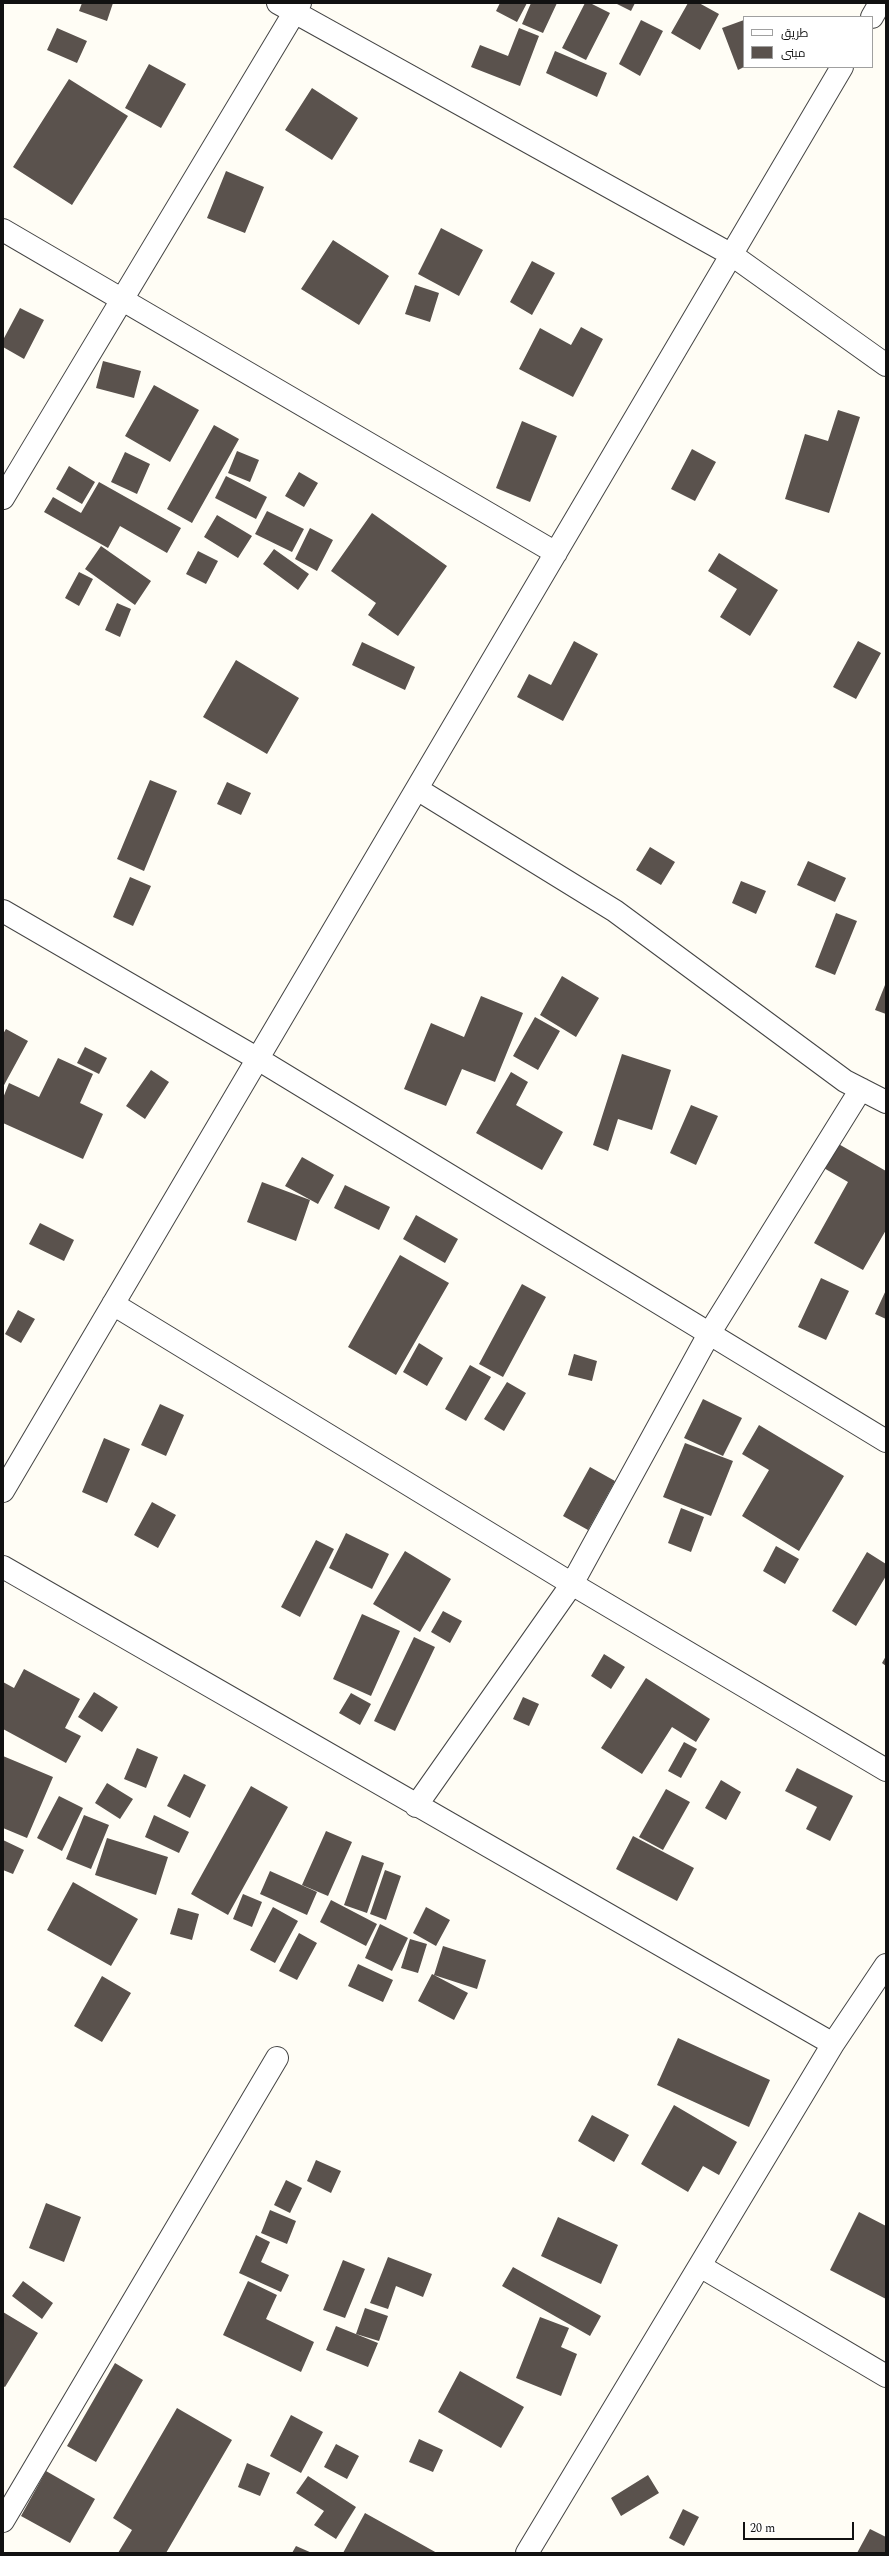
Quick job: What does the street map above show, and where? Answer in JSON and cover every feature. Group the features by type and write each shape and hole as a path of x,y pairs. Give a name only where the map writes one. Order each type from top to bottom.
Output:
{"street":[{"path":"873,16 880,3"},
{"path":"3,498 123,300 291,6 732,255 886,365"},
{"path":"3,1491 841,68"},
{"path":"3,230 556,553"},
{"path":"417,788 615,911 845,1081 886,1102"},
{"path":"3,911 258,1059 886,1441"},
{"path":"416,1806 572,1584 709,1334 861,1089"},
{"path":"113,1304 572,1584 886,1770"},
{"path":"3,1567 416,1806 833,2044"},
{"path":"526,2553 833,2044 886,1965"},
{"path":"3,2521 277,2058"},
{"path":"700,2266 886,2376"}],"building":[{"path":"82,3 113,3 107,21 79,11"},
{"path":"500,3 527,3 517,22 496,11"},
{"path":"531,3 557,3 543,33 522,24"},
{"path":"585,3 590,3 610,13 586,60 562,48"},
{"path":"615,3 635,3 631,11"},
{"path":"688,3 699,3 719,14 700,50 671,33"},
{"path":"641,20 663,31 640,76 619,64"},
{"path":"743,20 743,68 738,70 722,28"},
{"path":"57,28 87,41 77,63 47,50"},
{"path":"519,28 539,36 520,86 471,67 480,45 508,56"},
{"path":"555,51 607,73 597,97 546,73"},
{"path":"149,64 186,84 161,128 125,108"},
{"path":"69,79 128,116 72,205 13,167"},
{"path":"312,88 358,118 332,160 285,130"},
{"path":"226,171 264,187 245,233 207,218"},
{"path":"441,228 483,250 459,296 418,274"},
{"path":"333,240 389,276 359,325 301,289"},
{"path":"532,261 555,273 532,315 510,302"},
{"path":"415,285 439,293 430,322 405,314"},
{"path":"20,308 44,320 24,359 3,347 3,340"},
{"path":"581,327 603,339 573,397 519,369 540,328 571,345"},
{"path":"103,361 141,371 134,398 96,388"},
{"path":"154,385 199,410 170,462 125,436"},
{"path":"838,410 860,417 829,513 785,499 805,434 828,441"},
{"path":"522,421 557,436 530,502 496,488"},
{"path":"214,425 239,439 192,523 167,509"},
{"path":"692,449 716,462 695,501 671,489"},
{"path":"237,451 259,460 250,482 228,473"},
{"path":"125,452 150,464 137,494 111,482"},
{"path":"69,466 95,482 82,504 56,489"},
{"path":"299,472 318,483 304,507 285,496"},
{"path":"226,476 267,497 256,519 215,498"},
{"path":"99,482 181,528 167,553 120,526 108,548 44,512 53,497 81,513"},
{"path":"267,511 304,529 292,552 255,534"},
{"path":"372,513 447,566 398,636 368,615 376,603 331,571"},
{"path":"217,515 252,536 238,558 204,537"},
{"path":"310,528 333,540 317,571 295,559"},
{"path":"101,546 151,581 135,605 85,569"},
{"path":"274,549 309,574 298,590 263,564"},
{"path":"198,551 218,561 206,584 186,574"},
{"path":"719,553 778,590 750,636 720,617 737,589 708,571"},
{"path":"79,572 93,579 79,606 65,598"},
{"path":"117,603 131,609 120,637 105,630"},
{"path":"574,641 598,654 563,721 517,697 529,674 551,685"},
{"path":"858,641 881,653 856,699 833,687"},
{"path":"362,642 415,667 405,690 352,665"},
{"path":"236,660 299,698 267,754 203,717"},
{"path":"150,780 177,791 144,871 117,859"},
{"path":"227,782 251,793 241,815 217,804"},
{"path":"650,847 675,862 661,885 636,870"},
{"path":"808,861 846,878 835,902 797,885"},
{"path":"130,877 151,886 133,926 113,917"},
{"path":"741,881 766,891 756,914 732,903"},
{"path":"836,913 857,921 835,975 815,967"},
{"path":"562,976 599,998 576,1037 540,1015"},
{"path":"885,985 886,986 886,1014 875,1010"},
{"path":"481,996 523,1013 495,1082 462,1069 446,1106 404,1089 431,1023 464,1037"},
{"path":"535,1017 560,1031 538,1070 513,1056"},
{"path":"6,1029 28,1041 3,1087 3,1034"},
{"path":"85,1047 107,1058 99,1074 77,1063"},
{"path":"622,1054 671,1070 652,1130 618,1119 608,1151 593,1145"},
{"path":"58,1058 93,1074 80,1103 103,1114 83,1159 3,1123 3,1098 9,1083 39,1097"},
{"path":"151,1070 169,1082 145,1119 126,1106"},
{"path":"511,1072 528,1082 516,1105 563,1132 542,1170 476,1133"},
{"path":"691,1105 718,1116 696,1165 670,1153"},
{"path":"835,1142 886,1171 886,1230 863,1270 814,1243 848,1182 822,1167"},
{"path":"302,1157 334,1175 318,1204 285,1186"},
{"path":"262,1182 310,1200 296,1241 247,1222"},
{"path":"345,1185 390,1207 379,1230 334,1208"},
{"path":"416,1215 458,1239 445,1263 403,1239"},
{"path":"40,1223 74,1240 64,1261 29,1244"},
{"path":"400,1255 449,1283 396,1375 348,1347"},
{"path":"821,1278 849,1291 826,1340 798,1327"},
{"path":"522,1284 546,1297 503,1377 479,1364"},
{"path":"886,1290 886,1319 875,1314"},
{"path":"18,1310 35,1319 21,1343 5,1334"},
{"path":"419,1343 443,1358 427,1386 403,1372"},
{"path":"574,1354 597,1361 592,1381 568,1375"},
{"path":"470,1365 491,1377 466,1421 445,1409"},
{"path":"507,1382 526,1393 504,1431 484,1419"},
{"path":"703,1399 742,1418 723,1456 684,1438"},
{"path":"160,1404 184,1415 166,1456 141,1445"},
{"path":"759,1425 844,1476 799,1551 742,1516 769,1470 742,1454"},
{"path":"104,1438 130,1449 107,1503 82,1492"},
{"path":"685,1443 733,1461 711,1516 663,1497"},
{"path":"590,1467 615,1481 588,1530 563,1516"},
{"path":"152,1502 176,1515 158,1548 134,1535"},
{"path":"681,1508 704,1517 691,1552 668,1543"},
{"path":"346,1533 389,1554 372,1589 329,1568"},
{"path":"316,1540 334,1549 300,1617 281,1607"},
{"path":"776,1546 799,1559 785,1584 763,1571"},
{"path":"405,1551 451,1579 420,1632 373,1604"},
{"path":"867,1552 886,1564 886,1576 856,1626 832,1611"},
{"path":"443,1611 462,1621 450,1643 431,1632"},
{"path":"362,1614 400,1631 371,1696 333,1679"},
{"path":"414,1637 435,1647 395,1731 374,1721"},
{"path":"604,1654 625,1667 611,1689 591,1676"},
{"path":"886,1656 886,1666 882,1663"},
{"path":"24,1669 80,1699 65,1728 81,1736 66,1763 3,1729 3,1682 14,1688"},
{"path":"646,1678 710,1719 696,1742 672,1727 642,1774 601,1748"},
{"path":"94,1692 118,1707 102,1732 78,1717"},
{"path":"351,1693 371,1704 360,1725 339,1713"},
{"path":"523,1697 539,1704 529,1726 513,1719"},
{"path":"684,1742 697,1749 681,1778 668,1771"},
{"path":"137,1748 158,1757 146,1788 124,1779"},
{"path":"3,1756 53,1777 27,1838 3,1828"},
{"path":"797,1768 853,1796 830,1841 806,1829 817,1807 785,1791"},
{"path":"184,1774 206,1785 190,1818 167,1806"},
{"path":"721,1780 741,1792 726,1820 705,1808"},
{"path":"107,1783 133,1799 120,1819 95,1803"},
{"path":"251,1786 288,1807 228,1915 191,1894"},
{"path":"666,1789 690,1802 663,1850 639,1837"},
{"path":"59,1796 83,1808 62,1851 37,1838"},
{"path":"84,1815 109,1825 91,1869 66,1859"},
{"path":"154,1815 189,1832 179,1853 145,1837"},
{"path":"326,1831 352,1842 328,1896 302,1885"},
{"path":"633,1836 694,1868 677,1901 616,1869"},
{"path":"107,1838 168,1857 156,1895 95,1875"},
{"path":"3,1840 24,1850 13,1874 3,1870"},
{"path":"362,1855 384,1863 367,1913 344,1905"},
{"path":"385,1870 401,1876 386,1920 370,1914"},
{"path":"270,1871 317,1892 307,1915 260,1894"},
{"path":"73,1882 138,1919 111,1966 47,1930"},
{"path":"243,1894 262,1902 252,1927 233,1919"},
{"path":"331,1900 377,1924 366,1946 320,1922"},
{"path":"273,1907 298,1921 275,1963 250,1950"},
{"path":"426,1907 450,1920 436,1946 413,1933"},
{"path":"178,1908 199,1914 192,1940 170,1934"},
{"path":"380,1924 408,1938 392,1971 365,1958"},
{"path":"299,1933 317,1943 297,1980 279,1971"},
{"path":"410,1939 427,1944 418,1973 401,1968"},
{"path":"443,1946 486,1960 477,1989 434,1975"},
{"path":"358,1964 393,1980 383,2002 348,1986"},
{"path":"432,1974 468,1993 454,2020 418,2001"},
{"path":"102,1976 131,1993 102,2042 74,2026"},
{"path":"678,2038 770,2080 749,2127 657,2085"},
{"path":"674,2105 737,2142 719,2175 703,2166 688,2192 641,2164"},
{"path":"592,2115 629,2135 614,2162 578,2141"},
{"path":"316,2160 341,2171 331,2193 307,2181"},
{"path":"286,2180 302,2188 290,2213 274,2205"},
{"path":"46,2203 81,2217 64,2262 29,2248"},
{"path":"270,2210 296,2221 287,2244 261,2233"},
{"path":"859,2212 886,2226 886,2299 830,2270"},
{"path":"558,2217 618,2245 601,2284 541,2256"},
{"path":"256,2235 270,2242 261,2262 289,2275 281,2292 239,2273"},
{"path":"388,2257 432,2274 423,2297 396,2286 388,2309 370,2303"},
{"path":"343,2260 365,2269 345,2318 323,2310"},
{"path":"513,2267 601,2316 590,2336 502,2286"},
{"path":"23,2281 53,2303 42,2319 12,2296"},
{"path":"248,2281 277,2295 266,2319 314,2342 301,2372 223,2335"},
{"path":"365,2308 388,2316 379,2341 356,2334"},
{"path":"3,2312 38,2333 5,2387 3,2386"},
{"path":"540,2317 569,2328 561,2347 577,2354 561,2396 516,2378"},
{"path":"336,2326 378,2343 368,2367 326,2350"},
{"path":"115,2363 143,2380 96,2462 67,2446"},
{"path":"460,2371 524,2407 501,2448 438,2412"},
{"path":"177,2408 232,2440 166,2553 118,2553 132,2530 113,2518"},
{"path":"291,2415 323,2432 301,2473 270,2456"},
{"path":"419,2439 443,2450 433,2472 409,2462"},
{"path":"336,2444 359,2456 347,2479 324,2467"},
{"path":"247,2463 270,2473 260,2496 238,2487"},
{"path":"46,2471 95,2499 70,2543 21,2516"},
{"path":"648,2475 659,2493 621,2516 611,2498"},
{"path":"308,2476 356,2507 336,2539 314,2525 324,2511 296,2493"},
{"path":"683,2509 699,2517 684,2546 669,2538"},
{"path":"365,2513 437,2553 343,2553"},
{"path":"870,2529 886,2537 886,2553 857,2553"},
{"path":"296,2546 312,2553 292,2553"}]}
